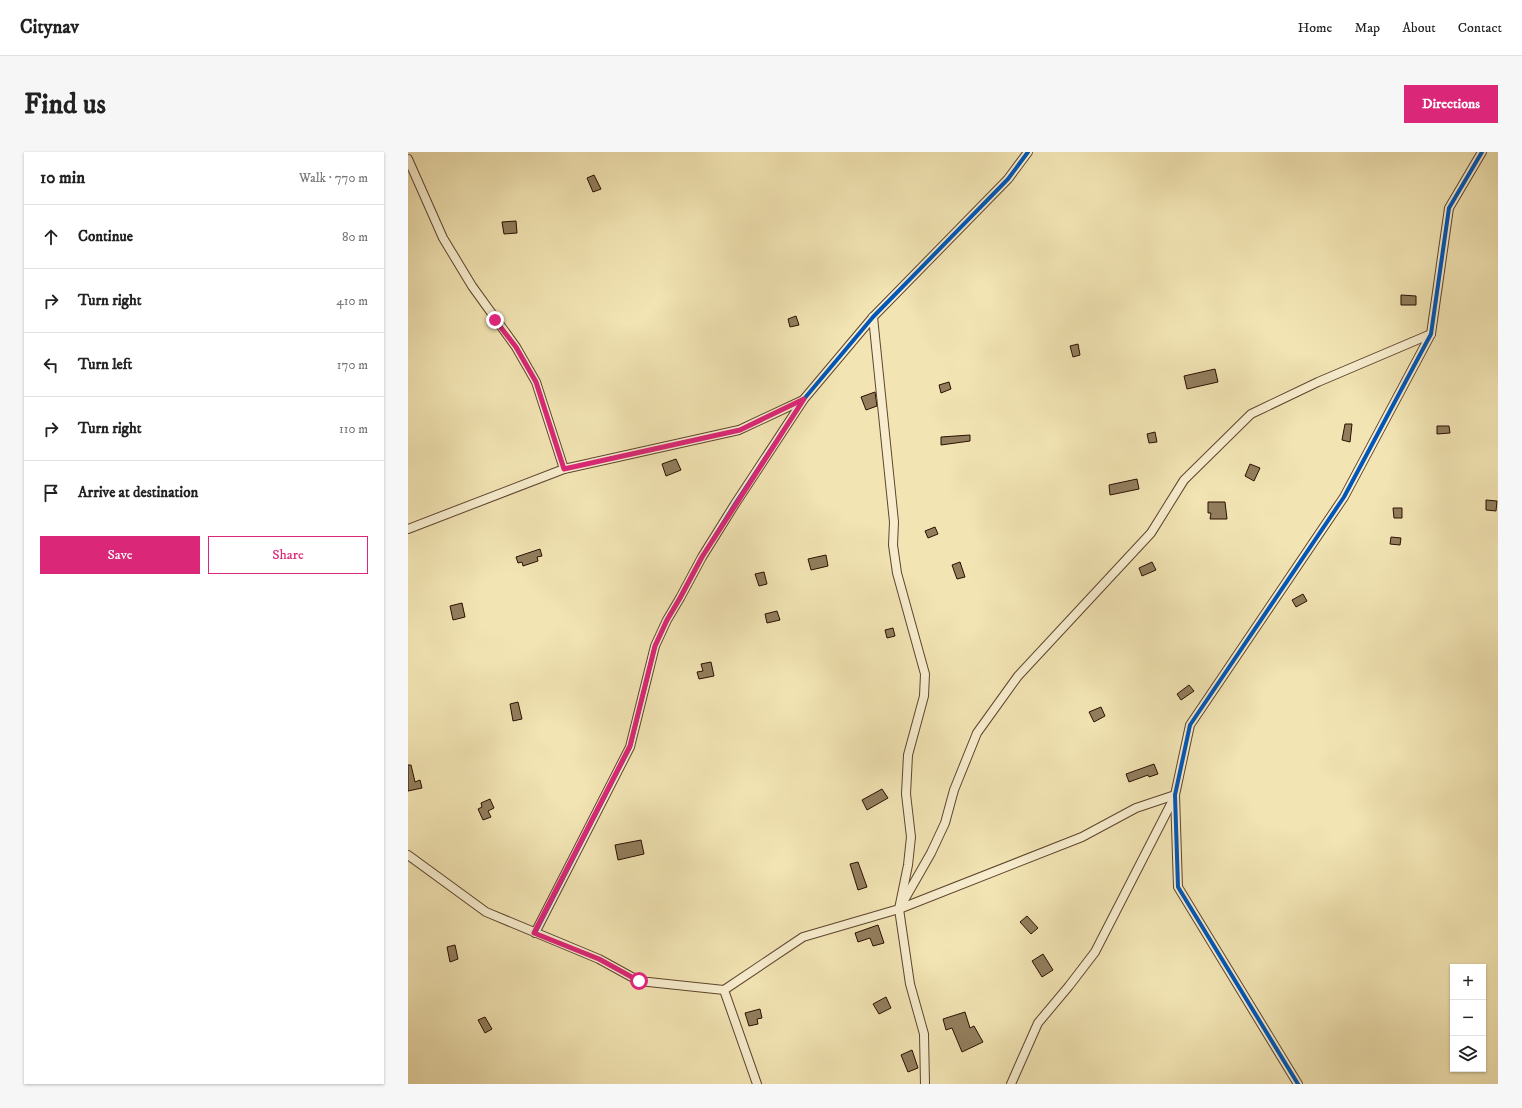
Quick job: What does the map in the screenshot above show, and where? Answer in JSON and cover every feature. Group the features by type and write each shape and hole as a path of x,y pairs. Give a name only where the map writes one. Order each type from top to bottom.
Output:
{"street":[{"path":"534,933 630,746 655,646 667,620 702,557 804,399 873,317 1008,179 1028,152"},
{"path":"1298,1084 1178,887 1175,795 1190,726 1344,497 1431,334 1449,208 1482,152"},
{"path":"408,159 443,238 472,286 516,347 536,382 564,469"},
{"path":"873,317 894,522 893,545 897,573 925,674 924,696 908,755 906,794 911,837 908,864 899,909 910,984 924,1034 925,1084"},
{"path":"899,909 931,853 945,823 954,790 977,733 1018,676 1151,533 1184,480 1251,414 1318,382 1431,334"},
{"path":"408,529 564,469 740,430 804,399"},
{"path":"408,855 486,912 599,959 639,981 724,990 803,937 899,909 1082,837 1136,808 1175,795"},
{"path":"1011,1084 1038,1022 1070,986 1095,952 1175,795"},
{"path":"724,990 757,1084"}],"building":[{"path":"594,175 601,189 593,192 587,178"},
{"path":"516,221 517,233 504,234 502,222"},
{"path":"1401,295 1416,296 1416,305 1401,305"},
{"path":"796,316 799,325 790,327 788,319"},
{"path":"1078,344 1080,355 1073,357 1070,346"},
{"path":"1215,369 1218,382 1187,389 1184,376"},
{"path":"949,382 951,389 941,393 939,385"},
{"path":"875,392 877,406 866,410 861,397"},
{"path":"1345,424 1352,424 1350,442 1342,440"},
{"path":"1437,426 1449,426 1450,433 1437,434"},
{"path":"1155,432 1157,442 1149,443 1147,434"},
{"path":"970,435 970,441 941,445 941,437"},
{"path":"676,459 681,470 666,476 662,464"},
{"path":"1250,464 1260,468 1254,481 1245,476"},
{"path":"1137,479 1139,489 1110,495 1109,485"},
{"path":"1486,500 1497,501 1496,511 1486,510"},
{"path":"1208,502 1225,502 1227,519 1210,519 1211,513 1208,513"},
{"path":"1393,508 1402,508 1402,518 1394,518"},
{"path":"935,527 938,534 928,538 925,531"},
{"path":"1391,537 1401,538 1400,545 1390,544"},
{"path":"540,549 542,556 537,557 538,561 523,566 522,562 518,563 516,557"},
{"path":"826,555 828,566 811,570 808,559"},
{"path":"960,562 965,577 957,579 952,565"},
{"path":"1152,562 1156,570 1142,576 1139,568"},
{"path":"764,572 767,584 759,586 755,574"},
{"path":"1303,594 1307,601 1296,607 1292,600"},
{"path":"462,603 465,617 453,620 450,606"},
{"path":"777,611 780,620 767,623 765,614"},
{"path":"893,628 895,636 887,638 885,630"},
{"path":"711,662 714,676 699,679 697,672 703,671 701,664"},
{"path":"1189,685 1194,691 1181,700 1177,694"},
{"path":"518,702 522,719 513,721 510,704"},
{"path":"1101,707 1105,716 1094,722 1089,712"},
{"path":"1154,764 1158,774 1149,777 1148,775 1129,782 1126,774"},
{"path":"408,765 411,765 415,782 420,780 422,788 408,791"},
{"path":"882,789 888,798 867,810 862,800"},
{"path":"490,799 494,808 488,811 491,817 483,820 478,809 482,807 481,803"},
{"path":"641,840 644,854 618,860 615,845"},
{"path":"858,862 867,887 858,890 850,864"},
{"path":"1027,916 1038,928 1031,934 1020,922"},
{"path":"878,925 884,943 873,946 870,938 858,942 855,933"},
{"path":"455,945 458,959 450,962 447,947"},
{"path":"1043,954 1053,970 1042,977 1032,961"},
{"path":"886,997 891,1008 879,1014 873,1004"},
{"path":"760,1009 762,1018 757,1019 758,1024 749,1026 745,1013"},
{"path":"965,1012 970,1028 974,1026 983,1042 962,1052 952,1028 946,1030 943,1019"},
{"path":"485,1017 492,1029 485,1033 478,1020"},
{"path":"912,1050 918,1068 908,1072 901,1055"}],"cycle path":[{"path":"535,933 630,747 655,646 667,620 702,557 735,504 804,399 873,317 1008,179 1028,152"},
{"path":"1298,1084 1178,887 1175,795 1190,725 1344,497 1431,334 1449,208 1482,152"}],"route":[{"path":"495,320 516,347 536,382 564,469 740,430 804,399 702,557 667,620 655,646 630,746 534,933 599,959 639,981"}]}
